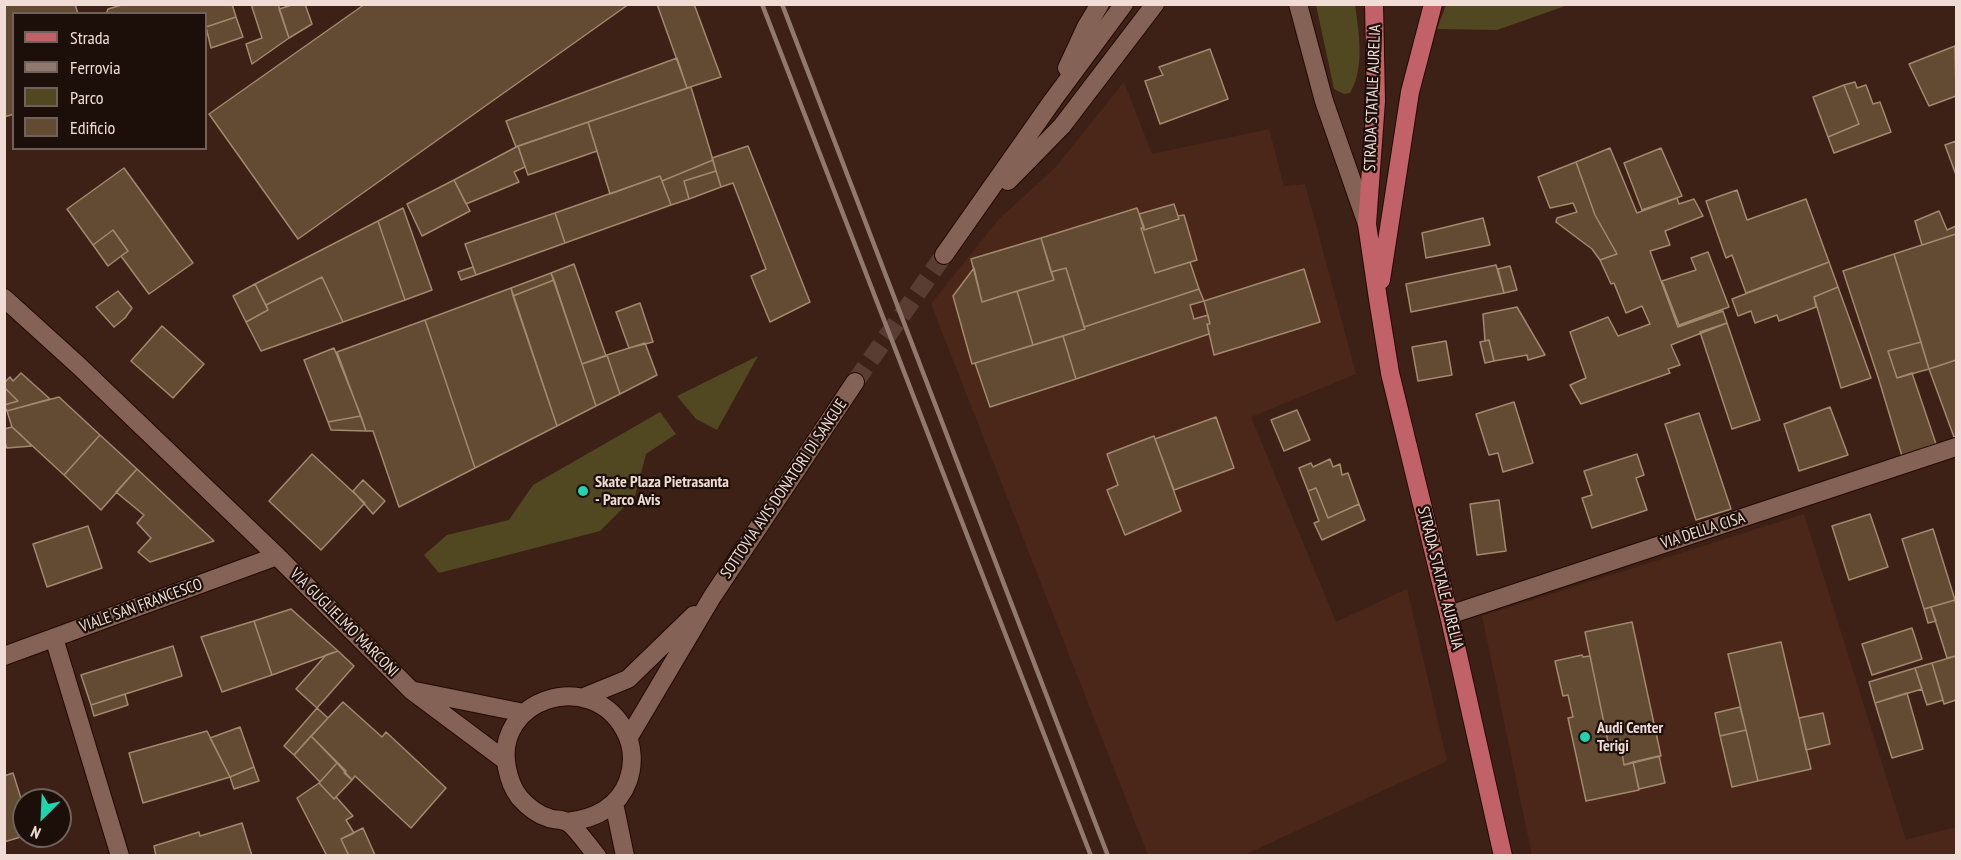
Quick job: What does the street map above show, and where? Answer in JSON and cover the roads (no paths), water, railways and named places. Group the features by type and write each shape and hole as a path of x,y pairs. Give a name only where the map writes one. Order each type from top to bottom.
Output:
{"main road":[{"name":"STRADA STATALE AURELIA","path":"1374,4 1376,100 1367,224 1378,299 1390,373 1449,615 1503,855"},
{"name":"STRADA STATALE AURELIA","path":"1378,299 1410,92 1433,4"}],"street":[{"path":"1053,100 1086,27 1100,4"},
{"path":"944,255 1124,4"},
{"path":"971,218 1062,126 1155,4"},
{"path":"1298,4 1324,101 1367,224"},
{"name":"VIA GUGLIELMO MARCONI","path":"4,298 277,556 411,690 506,761"},
{"name":"SOTTOVIA AVIS DONATORI DI SANGUE","path":"629,737 712,597 855,382"},
{"name":"VIA DELLA CISA","path":"1449,615 1956,447"},
{"name":"VIALE SAN FRANCESCO","path":"4,656 277,556"},
{"name":"SOTTOVIA AVIS DONATORI DI SANGUE","path":"584,697 628,679 712,597"},
{"path":"54,638 120,855"},
{"name":"VIA GUGLIELMO MARCONI","path":"411,690 524,713"},
{"path":"563,695 584,697 603,705 619,719 629,737 633,755 631,773 625,789 614,803 584,820 567,822 549,818 532,810 518,796 510,780 506,761 510,735 524,713 542,701 563,695"},
{"path":"614,803 625,855"},
{"path":"567,822 597,855"}],"tunnel":[{"path":"855,382 944,255"}],"railway":[{"path":"762,4 1091,856"},
{"path":"782,4 1108,856"}],"place":[{"name":"Skate Plaza Pietrasanta - Parco Avis","path":"583,491"},
{"name":"Audi Center Terigi","path":"1585,737"}]}
